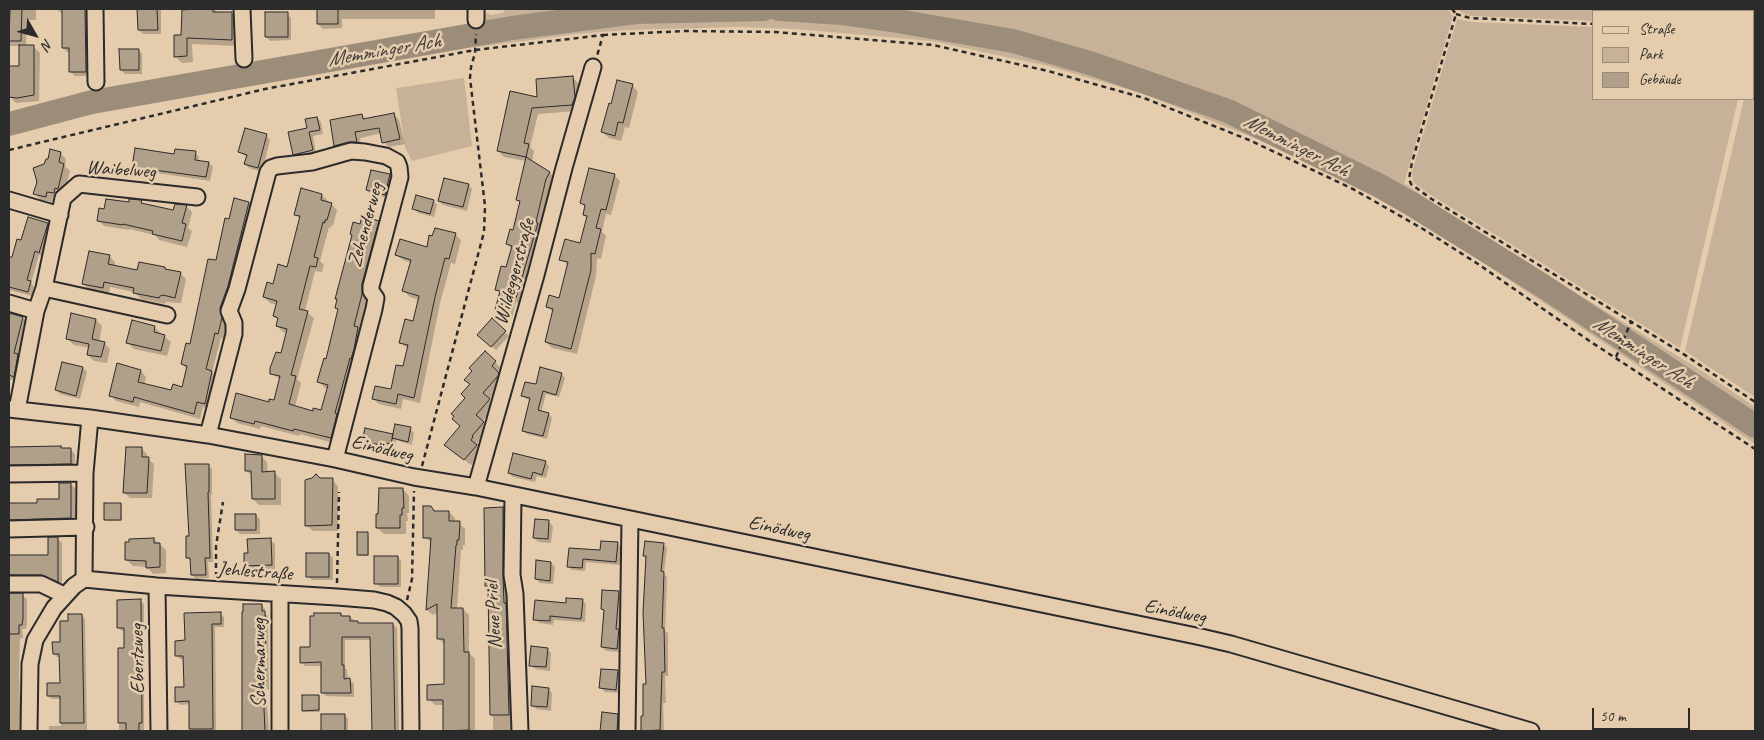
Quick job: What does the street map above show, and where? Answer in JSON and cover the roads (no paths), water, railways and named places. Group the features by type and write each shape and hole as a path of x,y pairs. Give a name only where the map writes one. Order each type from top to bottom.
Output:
{"street":[{"path":"95,9 96,82"},
{"path":"242,9 244,59"},
{"name":"Wildeggerstraße","path":"476,487 564,168 594,67"},
{"name":"Zehenderweg","path":"208,435 234,334 234,323 230,311 268,172 271,168 277,166 312,162 351,152 365,152 386,156 397,162 400,177 371,286 371,291 376,298 374,309 335,459"},
{"name":"Waibelweg","path":"13,410 36,311 44,288 60,216 62,198 79,184 197,197"},
{"path":"9,200 60,216"},
{"path":"44,288 167,315"},
{"path":"9,303 36,311"},
{"name":"Einödweg","path":"13,410 90,418 208,435 335,459 1231,644 1531,731"},
{"path":"29,731 30,664 32,652 42,626 54,608 64,595 84,579 86,527 85,473 90,418"},
{"path":"9,474 85,473"},
{"name":"Neue Priel","path":"513,496 512,575 515,594 520,731"},
{"path":"627,731 630,519"},
{"path":"9,528 86,527"},
{"name":"Jehlestraße","path":"84,579 157,586 374,600 396,607 404,614 410,628 411,731"},
{"path":"9,584 41,584 64,595"},
{"name":"Ebertzweg","path":"157,586 159,731"},
{"name":"Schermarweg","path":"280,594 280,731"}],"waterway":[{"name":"Memminger Ach","path":"9,124 92,102 512,28 636,12 764,9"},
{"name":"Memminger Ach","path":"779,9 843,13 1013,41 1093,64 1228,111 1380,186 1415,206 1543,286 1755,426"}]}
